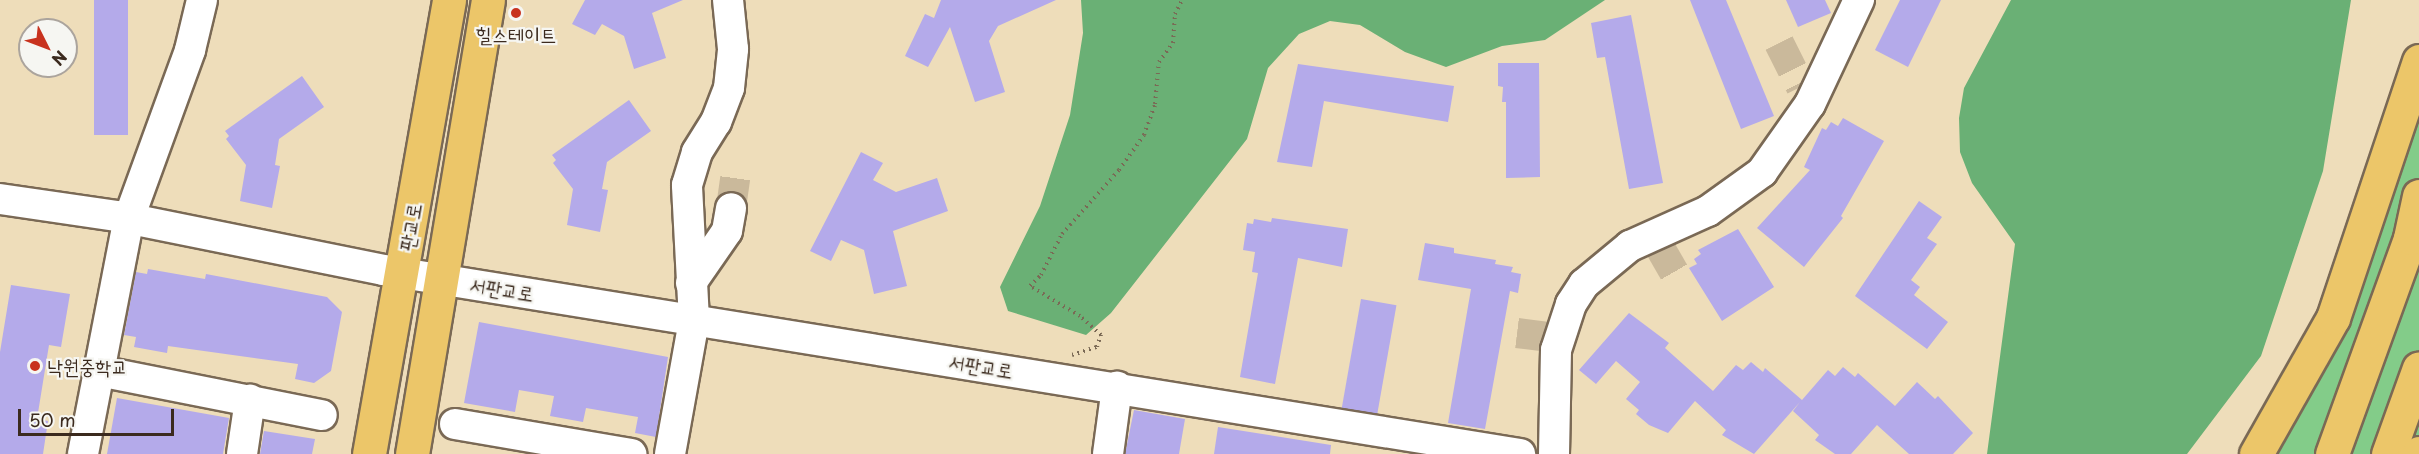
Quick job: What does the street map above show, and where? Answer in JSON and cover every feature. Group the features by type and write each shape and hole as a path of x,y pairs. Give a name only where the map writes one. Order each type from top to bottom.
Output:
{"main road":[{"name":"판교로","path":"369,454 403,273 449,0"},
{"name":"판교로","path":"412,454 488,0"},
{"path":"2256,454 2332,318 2419,61"},
{"path":"2332,454 2410,238 2419,196"},
{"path":"2388,454 2419,368"}],"street":[{"path":"83,454 129,218 190,50 202,0"},
{"path":"670,454 694,320 687,185 697,152 716,122 729,88 733,49 729,0"},
{"path":"1554,454 1554,338 1584,284 1612,258 1656,241 1708,211 1762,172 1859,0"},
{"path":"0,199 129,218 403,273"},
{"path":"691,283 728,231 731,208"},
{"name":"서판교로","path":"403,273 1117,387 1400,445 1520,454"},
{"path":"99,370 322,415"},
{"path":"1108,454 1117,387"},
{"path":"242,454 250,400"},
{"path":"455,424 631,454"}],"path":[{"path":"1068,356 1097,347 1101,334 1080,316 1030,286 1041,275 1062,234 1119,171 1144,135 1155,104 1159,62 1173,43 1175,14 1182,0"}],"green space":[{"path":"1081,0 1605,0 1545,40 1502,46 1446,67 1405,52 1360,25 1330,21 1299,34 1268,68 1247,139 1111,313 1086,335 1008,311 1000,287 1040,206 1070,115 1083,33"},
{"path":"2011,0 2351,0 2323,171 2261,356 2187,454 1987,454 2015,244 1972,183 1960,152 1959,118 1964,88"},
{"path":"2419,61 2419,454 2256,454 2333,318"}],"building":[{"path":"94,0 128,0 128,135 94,135"},
{"path":"585,0 683,0 652,13 666,58 634,69 624,36 602,24 595,35 572,24"},
{"path":"941,0 1056,0 998,26 989,41 1005,92 975,102 950,27 928,67 905,56 925,14 934,18"},
{"path":"1690,0 1726,0 1774,116 1741,129"},
{"path":"1786,0 1825,0 1831,13 1798,27"},
{"path":"1900,0 1941,0 1908,67 1875,50"},
{"path":"1631,15 1663,183 1629,189 1605,57 1597,58 1591,23"},
{"path":"1498,63 1539,63 1540,177 1506,178 1506,102 1502,102 1503,87 1498,86"},
{"path":"1298,64 1454,86 1448,122 1324,101 1312,167 1277,162"},
{"path":"302,76 324,107 279,139 275,165 280,166 272,208 240,201 246,165 226,139 229,136 225,131"},
{"path":"629,100 651,131 607,162 602,189 608,190 600,232 567,225 573,189 553,163 556,160 552,155"},
{"path":"1843,118 1884,141 1841,216 1843,218 1804,267 1757,228 1810,170 1804,167 1822,128 1826,130 1831,122 1838,126"},
{"path":"861,152 883,163 873,180 896,192 937,178 948,211 893,231 907,286 874,294 864,250 841,240 831,261 810,251"},
{"path":"1919,201 1942,217 1927,238 1937,244 1911,280 1920,287 1914,295 1948,322 1927,349 1855,296"},
{"path":"1272,218 1348,229 1342,267 1298,258 1275,384 1240,377 1258,273 1252,272 1255,252 1243,250 1247,223 1253,224 1254,219 1271,222"},
{"path":"1738,229 1774,287 1722,321 1689,268 1697,264 1694,259 1701,254 1698,250"},
{"path":"1425,243 1454,248 1454,253 1496,260 1495,264 1513,267 1511,272 1521,274 1518,293 1510,291 1485,429 1448,423 1471,289 1418,280"},
{"path":"148,269 205,279 206,274 327,297 342,312 331,371 314,383 295,379 298,364 168,346 167,353 134,347 136,337 124,335 136,272 147,274"},
{"name":"낙원중학교","path":"11,285 70,294 61,347 49,345 37,419 48,421 43,454 0,454 0,352"},
{"path":"1361,299 1396,305 1377,415 1342,408"},
{"path":"1629,313 1669,343 1665,348 1713,391 1736,365 1743,370 1751,362 1763,372 1765,368 1802,400 1828,370 1835,376 1843,367 1855,377 1858,373 1895,406 1917,382 1935,399 1938,396 1973,433 1953,454 1909,454 1877,425 1851,454 1835,454 1815,440 1819,435 1793,411 1800,402 1754,454 1722,435 1726,430 1695,401 1668,433 1649,425 1636,414 1639,410 1626,399 1640,382 1616,361 1596,384 1579,370"},
{"path":"479,322 668,357 656,437 635,433 638,417 586,408 583,422 550,416 554,396 519,390 515,412 464,403"},
{"path":"117,398 229,418 223,454 107,454"},
{"path":"1134,410 1185,419 1179,454 1125,454"},
{"path":"1218,427 1331,445 1330,454 1214,454"},
{"path":"264,431 315,439 312,454 260,454"}],"tunnel":[{"path":"1779,43 1801,87"},
{"path":"731,208 736,173"},
{"path":"1659,246 1678,279"},
{"path":"1517,333 1548,337"}],"place":[{"name":"힐스테이트","path":"516,13"},
{"name":"낙원중학교","path":"35,366"}]}
